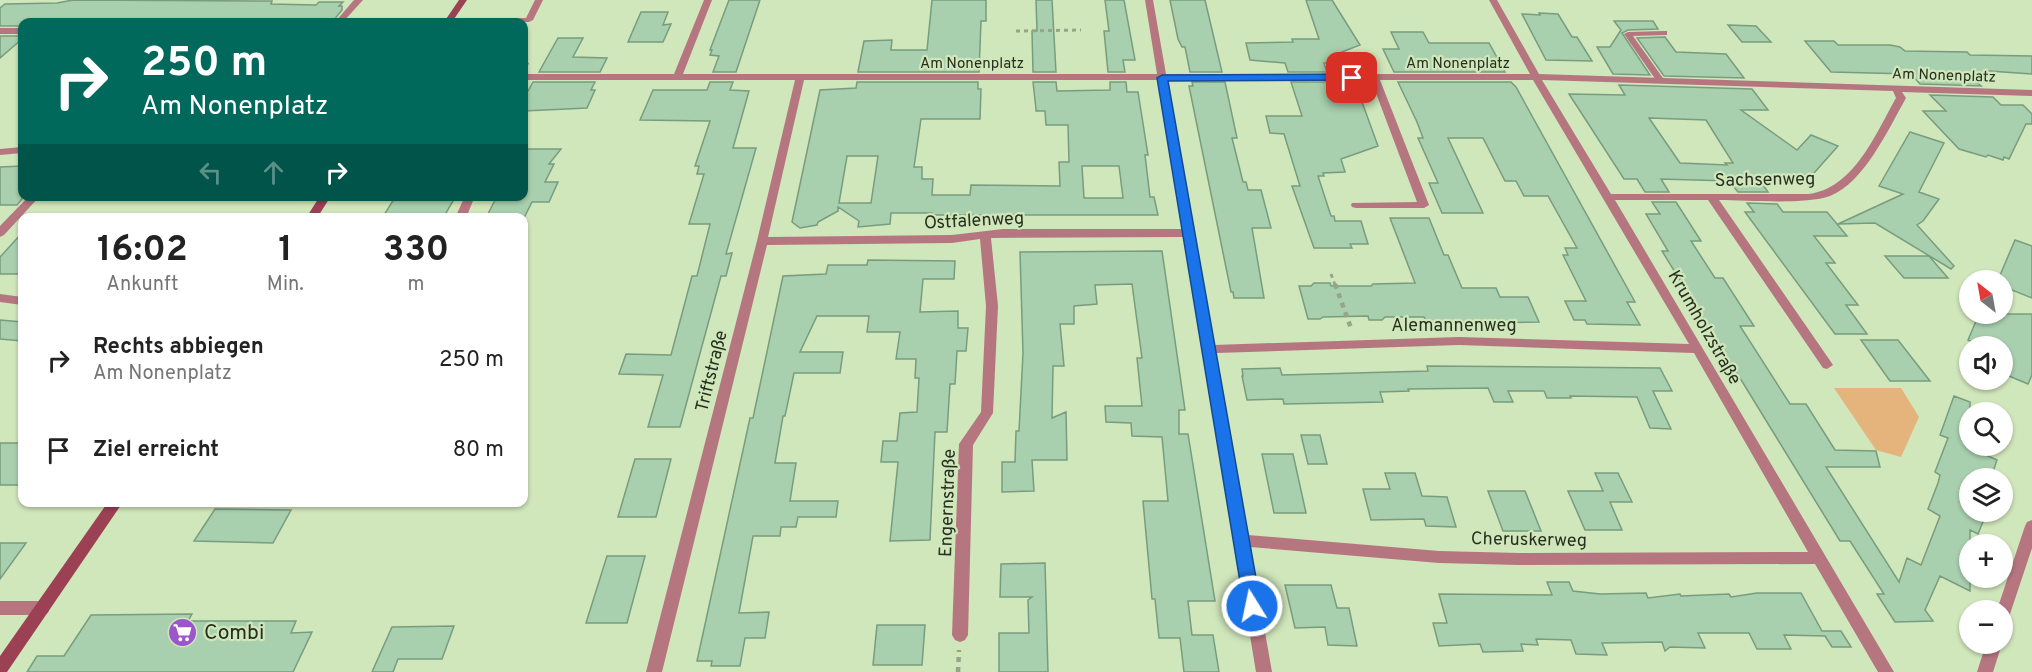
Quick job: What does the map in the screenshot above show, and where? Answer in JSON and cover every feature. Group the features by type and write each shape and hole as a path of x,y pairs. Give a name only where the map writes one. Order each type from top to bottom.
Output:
{"main road":[{"path":"451,18 464,0"},
{"path":"0,669 113,507"}],"street":[{"path":"343,18 359,0"},
{"path":"677,78 708,0"},
{"path":"1149,0 1264,672"},
{"name":"Krumholzstraße","path":"1493,0 1536,78 1886,672"},
{"path":"0,31 18,31"},
{"name":"Am Nonenplatz","path":"528,77 1536,78 2032,93"},
{"name":"Triftstraße","path":"654,672 762,241 800,78"},
{"path":"1356,205 1424,205 1375,78"},
{"name":"Sachsenweg","path":"1607,197 1808,197 1834,190 1860,164 1901,98 1896,89"},
{"path":"0,152 18,150"},
{"path":"1711,196 1827,365"},
{"path":"18,213 29,201"},
{"path":"0,233 18,213"},
{"name":"Ostfalenweg","path":"762,241 951,239 1003,233 1188,233"},
{"name":"Engernstraße","path":"960,635 966,444 987,413 992,306 985,236"},
{"path":"0,298 18,300"},
{"name":"Alemannenweg","path":"1210,350 1459,341 1698,350"},
{"path":"2008,600 2032,526"},
{"name":"Cheruskerweg","path":"1240,540 1440,557 1818,558"},
{"path":"0,608 43,608"},
{"path":"1984,672 1990,654"}],"lane":[{"path":"528,20 539,0"},
{"path":"1661,81 1628,34 1664,33"}],"path":[{"path":"1016,31 1082,30"},
{"path":"1331,274 1357,344"}],"shaded area":[{"path":"1834,388 1901,388 1919,417 1901,457 1876,450"}],"building":[{"path":"73,0 272,1 271,4 316,5 319,2 343,2 339,6 342,6 342,10 335,18 18,18 18,26 0,26 0,8 5,4 57,3"},
{"path":"729,0 760,0 736,72 713,72 719,56 710,55 712,50 710,50"},
{"path":"932,0 986,0 986,21 981,21 979,72 858,72 864,41 892,40 891,50 927,50"},
{"path":"1036,0 1052,0 1056,72 1033,72 1032,31 1037,31"},
{"path":"1105,0 1124,0 1135,60 1123,60 1125,72 1108,72 1104,31 1109,31"},
{"path":"1170,0 1205,0 1222,72 1190,72 1185,47 1182,47 1178,39"},
{"path":"1306,0 1332,0 1360,45 1342,52 1346,63 1324,63 1327,72 1288,72 1285,63 1250,60 1246,43 1319,39"},
{"path":"641,12 668,12 663,25 671,24 663,42 628,42"},
{"path":"1539,13 1558,14 1572,37 1577,37 1592,61 1546,60 1522,14 1540,15"},
{"path":"1614,21 1653,21 1658,29 1628,30 1622,33 1650,75 1613,74 1597,47 1610,47 1621,30"},
{"path":"1728,25 1756,26 1771,42 1742,42"},
{"path":"1391,32 1423,32 1429,43 1489,43 1505,72 1394,72 1383,49 1399,49"},
{"path":"0,36 18,36 18,42 0,58"},
{"path":"1665,37 1676,52 1726,54 1744,78 1664,76 1637,38"},
{"path":"558,38 583,38 573,57 607,58 600,72 539,72"},
{"path":"1805,41 1834,41 1838,45 1890,45 1900,47 1905,51 2032,56 2032,74 1988,71 1990,73 1966,73 1981,86 1920,84 1911,74 1831,72"},
{"path":"533,82 595,82 591,90 595,90 587,108 528,111 528,91"},
{"path":"710,82 733,82 730,90 749,91 733,148 756,148 726,254 732,253 726,276 721,276 680,427 648,427 663,375 619,374 626,354 671,355 692,276 697,276 710,224 689,224 704,174 697,174 699,166 695,166 710,121 640,120 653,90 707,90"},
{"path":"857,82 978,82 978,89 981,89 980,119 921,119 914,167 922,167 922,179 933,179 932,195 970,195 971,185 1060,186 1059,162 1069,162 1068,125 1046,125 1045,111 1036,111 1033,82 1056,82 1057,91 1110,90 1110,82 1126,82 1127,92 1138,92 1148,155 1145,155 1150,197 1154,197 1158,215 891,213 890,224 858,227 859,221 838,207 838,211 818,222 817,225 800,228 792,222 820,90 856,88","holes":["847,156 878,156 871,203 839,203","1082,166 1119,166 1123,198 1084,198"]},
{"path":"1192,82 1225,82 1237,138 1232,138 1243,182 1246,182 1248,190 1261,190 1271,228 1252,228 1264,298 1234,298 1231,292 1189,86 1193,86"},
{"path":"1291,82 1331,82 1338,102 1362,102 1378,146 1341,159 1345,172 1323,173 1324,176 1318,176 1331,216 1334,216 1335,221 1361,221 1368,244 1350,244 1352,248 1314,248 1292,186 1300,186 1284,134 1270,133 1266,116 1302,116"},
{"path":"1398,82 1511,82 1516,87 1635,302 1627,302 1640,325 1587,324 1585,320 1574,320 1565,301 1586,301 1563,255 1568,255 1565,248 1577,248 1548,196 1524,196 1516,181 1505,181 1483,138 1448,138 1483,213 1442,213 1429,183 1438,183 1418,138 1423,138"},
{"path":"1619,85 1752,89 1768,110 1741,110 1797,150 1811,135 1838,146 1814,173 1763,185 1768,192 1738,192 1729,181 1661,179 1669,192 1645,192 1637,179 1624,179 1569,94 1625,95","holes":["1649,118 1706,120 1733,163 1725,163 1727,165 1680,163"]},
{"path":"1930,95 1993,97 2001,105 2023,105 2032,114 2032,124 2026,124 2009,159 2004,157 2003,160 1988,155 1986,157 1959,149 1923,111 1946,111"},
{"path":"1910,132 1944,143 1919,192 1939,199 1923,221 1917,225 1954,266 1951,269 1875,223 1838,224 1903,194 1879,186"},
{"path":"528,149 561,149 549,164 554,164 545,182 558,182 549,202 532,202 526,213 488,213 494,201 528,201"},
{"path":"18,166 18,201 20,201 17,205 0,205 0,167"},
{"path":"393,201 453,201 446,213 385,213"},
{"path":"1652,202 1676,202 1701,241 1691,241 1715,278 1723,278 1754,326 1740,326 1790,404 1806,404 1835,450 1876,451 1880,467 1826,467 1899,582 1907,558 1921,565 1940,516 1928,509 1940,475 1935,472 1948,438 1940,435 1954,396 1970,402 1959,402 1959,456 1988,456 1997,460 1994,468 1959,468 1959,522 1983,522 1978,534 1970,530 1970,534 1959,534 1959,586 1940,576 1925,610 1933,621 1895,622 1877,594 1884,594 1850,541 1840,541 1662,251 1668,251 1646,214 1660,214"},
{"path":"1747,203 1777,204 1783,212 1827,212 1847,236 1814,236 1835,263 1826,263 1858,305 1846,305 1867,334 1835,334 1745,212 1754,212"},
{"path":"1390,218 1429,218 1444,255 1448,255 1462,288 1496,288 1500,297 1528,297 1539,322 1427,324 1424,317 1385,317 1382,320 1369,320 1368,316 1308,319 1299,286 1311,286 1314,283 1330,283 1331,286 1371,286 1373,284 1415,283"},
{"path":"18,237 18,274 0,274 0,257"},
{"path":"2015,240 2032,246 2032,298 2013,290 2013,270 2002,270"},
{"path":"1162,251 1185,410 1179,410 1179,434 1188,434 1215,601 1188,601 1192,635 1213,635 1219,672 1184,672 1180,638 1159,638 1155,599 1152,599 1143,501 1168,501 1162,437 1132,436 1131,423 1106,422 1105,406 1142,406 1137,358 1142,358 1132,284 1095,285 1097,304 1074,306 1074,324 1060,324 1064,366 1053,366 1052,418 1066,412 1067,460 1032,460 1034,491 1002,492 1002,462 1015,462 1016,431 1019,431 1023,353 1020,252"},
{"path":"1885,256 1929,256 1948,278 1904,278"},
{"path":"868,260 955,261 954,279 923,279 920,312 958,311 958,328 968,328 966,351 957,351 955,384 950,384 947,432 935,432 930,540 890,541 898,462 881,462 883,441 897,441 900,413 917,412 919,378 915,378 916,359 896,359 900,332 867,332 869,316 817,316 800,352 843,352 840,373 794,373 785,416 783,416 775,463 796,463 790,501 838,501 836,517 798,517 796,527 781,527 780,536 753,536 739,613 769,612 765,638 745,638 740,666 711,666 712,661 697,661 783,276 826,274 828,265 867,265"},
{"path":"2013,314 2032,314 2032,375 2028,384 2013,378 2013,336 1970,336 1975,324 2013,324"},
{"path":"0,320 18,322 18,341 0,339"},
{"path":"1861,340 1898,340 1930,381 1890,381"},
{"path":"1427,366 1660,368 1672,391 1653,391 1671,429 1650,428 1637,397 1547,398 1544,391 1508,391 1513,402 1494,402 1488,388 1408,389 1409,391 1380,392 1383,402 1284,404 1283,399 1247,400 1242,376 1242,369 1280,368 1282,375 1428,371"},
{"path":"1301,435 1320,435 1327,464 1308,464"},
{"path":"0,443 18,443 18,485 0,485"},
{"path":"1262,454 1293,454 1306,513 1274,513"},
{"path":"635,459 671,459 656,517 618,517"},
{"path":"1385,473 1415,473 1422,496 1447,497 1456,527 1426,526 1424,519 1371,520 1363,489 1390,489"},
{"path":"1595,473 1618,473 1632,502 1610,502 1622,530 1585,530 1568,491 1603,491"},
{"path":"1488,491 1525,491 1541,531 1503,531"},
{"path":"215,509 291,510 273,543 194,541"},
{"path":"0,543 26,543 0,579"},
{"path":"607,556 645,556 627,623 586,623"},
{"path":"1045,563 1048,672 999,672 999,633 1029,633 1028,600 1032,597 1000,597 1001,564"},
{"path":"1547,582 1569,582 1573,591 1600,594 1646,593 1648,598 1680,594 1681,596 1729,594 1731,597 1757,593 1801,593 1822,631 1841,631 1851,647 1832,647 1825,636 1784,635 1791,649 1757,649 1749,633 1698,633 1705,648 1670,647 1665,651 1662,642 1602,643 1607,655 1576,654 1571,640 1536,639 1538,645 1521,644 1523,651 1483,652 1480,644 1439,646 1433,623 1447,623 1439,594 1552,595"},
{"path":"1285,585 1331,585 1337,608 1349,608 1357,646 1328,645 1325,627 1295,628"},
{"path":"192,614 188,621 296,621 291,633 312,632 293,672 27,672 37,656 64,656 91,615"},
{"path":"877,625 925,625 922,665 873,665"},
{"path":"454,626 442,659 398,659 393,672 372,672 392,627"}],"place":[{"name":"Combi","path":"183,632"}],"route":[{"path":"1252,606 1162,78 1352,78"}]}
